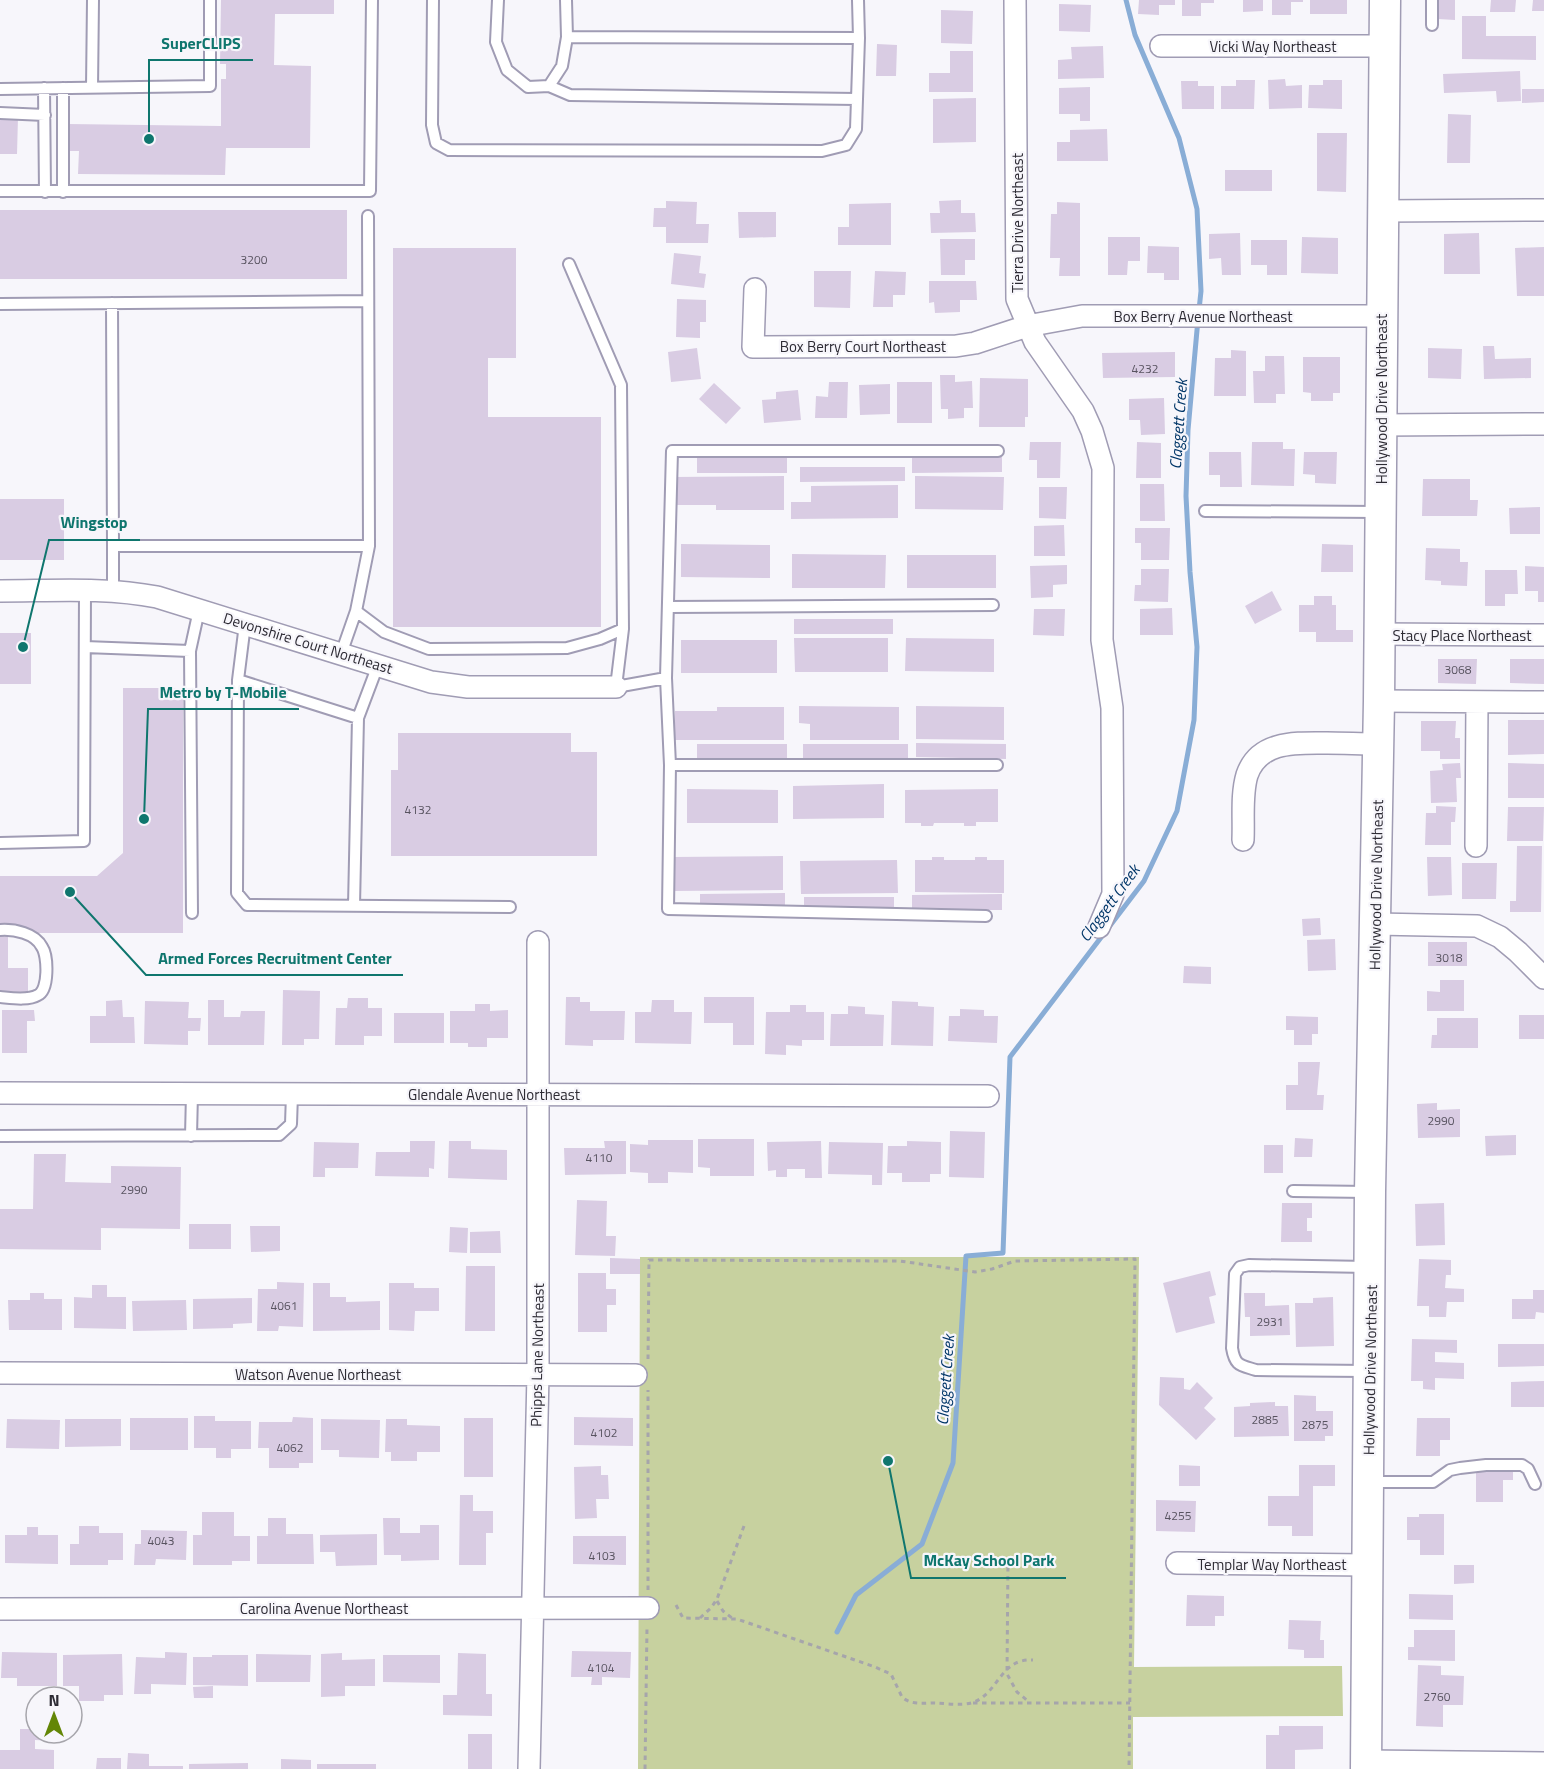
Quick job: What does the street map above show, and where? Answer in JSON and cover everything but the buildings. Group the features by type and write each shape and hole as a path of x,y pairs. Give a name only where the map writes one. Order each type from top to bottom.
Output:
{"street":[{"name":"Tierra Drive Northeast","path":"1015,0 1017,299 1027,326 1047,361 1083,411 1099,450 1103,468 1102,640 1112,708 1113,894 1099,927"},
{"name":"Hollywood Drive Northeast","path":"1366,1765 1370,1192 1379,701 1385,0"},
{"name":"Vicki Way Northeast","path":"1161,46 1384,46"},
{"path":"1383,211 1544,210"},
{"name":"Box Berry Court Northeast","path":"755,289 753,347 956,346 975,343 1027,326"},
{"name":"Box Berry Avenue Northeast","path":"1027,326 1082,316 1381,316"},
{"path":"1380,425 1544,424"},
{"name":"Devonshire Court Northeast","path":"0,591 113,591 157,597 431,682 468,687 616,687"},
{"name":"Stacy Place Northeast","path":"1379,634 1544,635"},
{"path":"1379,701 1544,702"},
{"path":"1476,846 1477,702"},
{"path":"1243,840 1247,775 1259,756 1278,746 1292,743 1378,744"},
{"path":"1376,924 1477,926 1500,937 1543,974"},
{"name":"Phipps Lane Northeast","path":"529,1769 538,1374 538,942"},
{"name":"Glendale Avenue Northeast","path":"0,1093 988,1096"},
{"name":"Watson Avenue Northeast","path":"0,1373 644,1375"},
{"name":"Templar Way Northeast","path":"1177,1563 1368,1564"},
{"name":"Carolina Avenue Northeast","path":"0,1609 648,1608"},
{"path":"1366,1765 1544,1764"}],"lane":[{"path":"92,88 93,0"},
{"path":"0,89 210,86 210,0"},
{"path":"0,191 370,191 372,0"},
{"path":"433,0 432,125 436,143 449,150 822,151 846,146 856,129 858,0"},
{"path":"498,0 496,42 507,70 528,87 549,86 570,94 857,99"},
{"path":"549,86 562,66 567,37 567,0"},
{"path":"1432,0 1432,25"},
{"path":"567,37 859,38"},
{"path":"44,88 45,192"},
{"path":"63,88 63,192"},
{"path":"0,113 45,115"},
{"path":"341,654 356,611 369,546 368,216"},
{"path":"569,264 621,385 623,629 616,687 666,678"},
{"path":"0,304 368,301"},
{"path":"112,303 113,591"},
{"path":"987,916 668,909 670,765 666,678 672,451 998,451"},
{"path":"1206,511 1380,512"},
{"path":"113,546 369,546"},
{"path":"0,843 84,840 86,591"},
{"path":"668,607 993,605"},
{"path":"192,913 189,651 199,610"},
{"path":"356,611 384,632 429,649 567,648 600,639 623,629"},
{"path":"245,624 238,680 237,893 247,905 510,907"},
{"path":"85,647 189,651"},
{"path":"354,906 358,718 378,665"},
{"path":"238,680 358,718"},
{"path":"670,765 997,765"},
{"path":"0,930 17,931 42,946 46,964 46,983 43,991 32,997 0,997"},
{"path":"191,1136 192,1093"},
{"path":"0,1136 279,1135 291,1124 292,1094"},
{"path":"1293,1191 1370,1192"},
{"path":"1370,1371 1256,1370 1239,1365 1234,1359 1232,1348 1235,1274 1240,1267 1248,1265 1371,1268"},
{"path":"1369,1482 1433,1482 1450,1470 1460,1468 1522,1465 1528,1469 1535,1484"}],"path":[{"path":"645,1769 648,1608 644,1375 649,1260 900,1261 975,1272 1015,1261 1135,1259 1129,1769"},
{"path":"699,1619 717,1599 744,1526"},
{"path":"1008,1558 1006,1668 1012,1685 1029,1702"},
{"path":"717,1599 723,1611 733,1619"},
{"path":"676,1605 683,1618 733,1619 865,1663 891,1674 902,1698 915,1703 1130,1703"},
{"path":"971,1703 992,1689 1006,1668 1022,1659 1033,1660"}],"green space":[{"path":"640,1257 1139,1257 1134,1667 1342,1666 1343,1716 1133,1717 1133,1769 638,1769"}],"waterway":[{"name":"Claggett Creek","path":"1126,0 1135,35 1179,138 1197,209 1201,291 1199,310"},
{"name":"Claggett Creek","path":"837,1632 856,1595 922,1544 953,1463 966,1256 1003,1253 1010,1057 1144,881 1177,811 1194,720 1197,647 1186,496 1188,430 1198,319"}],"place":[{"name":"SuperCLIPS","path":"149,139"},
{"name":"Wingstop","path":"23,647"},
{"name":"Metro by T-Mobile","path":"144,819"},
{"name":"Armed Forces Recruitment Center","path":"70,892"},
{"name":"McKay School Park","path":"888,1461"}]}
